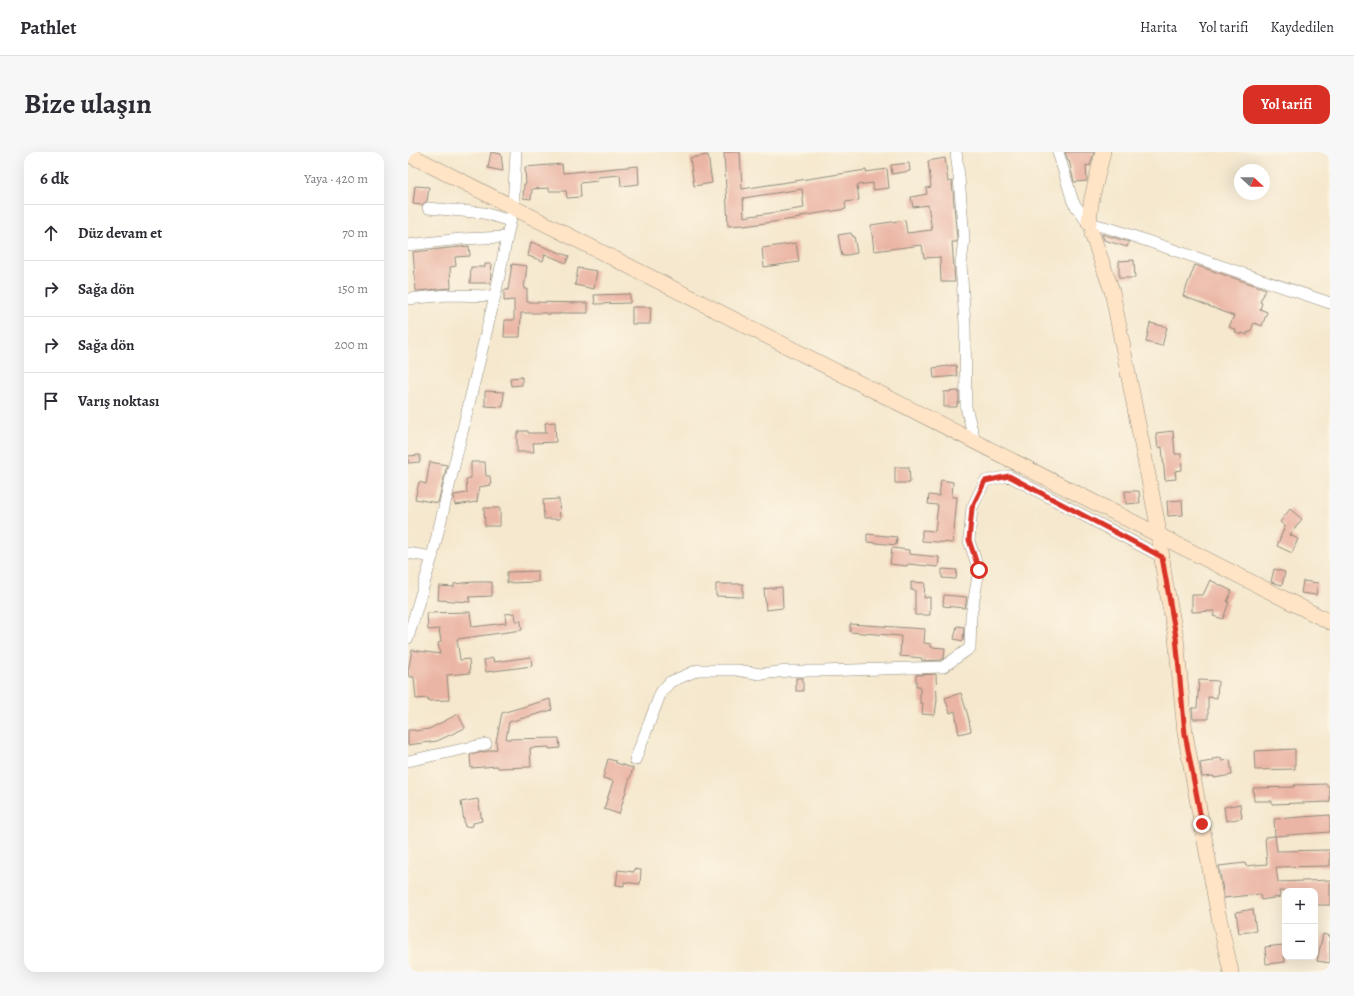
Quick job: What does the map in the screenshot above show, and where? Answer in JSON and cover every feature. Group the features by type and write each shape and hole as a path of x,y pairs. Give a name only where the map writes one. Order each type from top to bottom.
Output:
{"street":[{"path":"408,638 432,556 495,296 506,236 512,214 516,152"},
{"path":"956,152 960,177 964,239 961,264 966,324 966,407 975,442"},
{"path":"1058,152 1073,202 1091,229 1112,291 1159,536 1176,637 1185,734 1219,918 1231,972"},
{"path":"1091,229 1091,202 1103,152"},
{"path":"408,154 512,214 975,442 1330,622"},
{"path":"428,208 512,214"},
{"path":"1091,229 1112,229 1330,303"},
{"path":"408,245 506,236"},
{"path":"408,299 447,295 495,296"},
{"path":"635,760 661,692 670,682 698,670 736,670 760,674 788,671 943,667 970,648 971,616 979,570 969,540 972,508 985,481 1009,476 1162,557"},
{"path":"408,553 432,556"},
{"path":"408,761 486,744"}],"building":[{"path":"491,152 501,154 503,171 488,168"},
{"path":"724,152 740,152 742,189 866,170 866,172 887,169 889,188 873,190 873,183 857,185 859,200 845,202 846,209 801,216 801,218 744,226 728,226","holes":["802,189 804,208 744,217 743,198"]},
{"path":"1065,152 1094,152 1090,166 1086,165 1087,181 1074,182 1069,160"},
{"path":"708,155 712,183 694,186 690,158"},
{"path":"945,158 948,182 952,181 957,239 957,242 952,242 955,282 941,282 940,257 924,258 922,245 874,251 871,225 905,220 907,233 932,230 928,205 913,207 911,197 927,194 926,188 931,187 928,161"},
{"path":"909,163 910,171 892,174 891,165"},
{"path":"562,164 563,173 638,166 639,184 621,186 620,175 597,177 598,181 580,183 581,197 567,198 566,191 549,191 549,188 532,189 531,199 523,198 524,184 526,184 525,167"},
{"path":"415,186 429,187 427,201 422,205 413,204"},
{"path":"851,233 852,236 854,236 857,253 842,256 838,235"},
{"path":"1102,234 1129,242 1127,247 1104,240"},
{"path":"531,242 569,256 566,263 545,254 543,261 528,256"},
{"path":"796,243 799,262 764,267 762,248"},
{"path":"469,246 470,256 455,257 456,266 450,267 451,288 416,291 413,252"},
{"path":"1134,260 1135,278 1119,278 1119,261"},
{"path":"485,264 492,264 490,283 470,283 471,267 485,267"},
{"path":"512,264 527,266 524,289 527,289 527,302 588,303 588,313 521,313 520,337 504,337 505,320 514,320 514,300 504,301 504,290 508,290"},
{"path":"1195,265 1266,289 1260,302 1262,303 1260,309 1267,312 1262,326 1254,323 1250,333 1248,332 1247,335 1242,333 1241,335 1235,332 1236,330 1229,327 1234,316 1183,296"},
{"path":"578,268 597,271 594,289 575,285"},
{"path":"630,294 630,303 595,304 594,295"},
{"path":"632,307 651,307 650,324 632,324"},
{"path":"1150,323 1167,327 1162,346 1146,342"},
{"path":"956,365 957,376 934,378 933,368"},
{"path":"522,377 522,385 511,386 510,378"},
{"path":"485,391 504,392 503,407 485,406"},
{"path":"959,391 959,403 957,403 957,407 944,407 944,392"},
{"path":"555,422 556,442 533,443 534,452 517,452 517,433 519,433 519,431 528,431 528,433 546,433 545,423"},
{"path":"1173,431 1175,454 1181,454 1182,470 1175,471 1176,479 1165,480 1162,447 1158,448 1156,433"},
{"path":"420,455 420,462 408,463 408,456"},
{"path":"430,462 447,465 438,503 415,499 419,482 426,484"},
{"path":"471,462 485,462 486,476 490,476 491,485 479,487 477,502 455,505 454,495 467,493 466,479 471,478"},
{"path":"895,467 909,467 910,483 895,483"},
{"path":"941,480 953,482 952,497 957,497 953,543 922,541 922,530 935,531 938,505 928,504 929,495 939,496"},
{"path":"1125,491 1139,491 1140,503 1126,504"},
{"path":"559,499 560,519 544,519 543,500"},
{"path":"1182,500 1183,515 1168,516 1167,501"},
{"path":"484,508 500,508 500,526 485,526"},
{"path":"1290,509 1302,519 1290,535 1298,539 1292,553 1277,546 1285,526 1280,522"},
{"path":"867,534 897,537 896,545 867,542"},
{"path":"892,548 909,550 909,554 939,557 938,567 890,564"},
{"path":"942,569 957,570 956,579 942,578"},
{"path":"1274,569 1285,572 1282,585 1271,582"},
{"path":"538,571 538,582 507,583 507,572"},
{"path":"1210,580 1232,591 1227,602 1229,602 1223,619 1213,616 1215,611 1192,612 1192,595 1203,595"},
{"path":"1303,581 1318,583 1316,595 1301,593"},
{"path":"492,582 492,596 469,597 470,602 438,600 439,586 454,587 454,584"},
{"path":"911,582 925,583 924,598 930,597 930,615 915,615 915,590 911,590"},
{"path":"716,584 743,584 743,597 716,596"},
{"path":"782,587 783,608 766,610 764,589"},
{"path":"944,595 967,597 965,608 943,606"},
{"path":"470,612 472,627 506,623 505,614 515,613 516,621 521,621 522,630 457,639 460,660 469,659 470,673 447,675 449,700 428,701 428,698 416,699 414,677 409,677 408,671 412,650 440,654 438,643 441,642 439,629 428,630 427,613"},
{"path":"850,624 925,629 924,643 931,644 931,647 945,648 944,658 941,660 922,661 922,658 900,656 901,636 850,632"},
{"path":"957,626 964,627 963,641 954,639"},
{"path":"531,657 532,666 486,672 484,660 493,658 494,662"},
{"path":"936,674 937,700 935,715 922,714 923,703 920,703 920,686 916,686 916,675"},
{"path":"796,678 803,678 803,691 796,691"},
{"path":"1199,680 1218,681 1217,698 1208,697 1208,719 1193,719 1192,708 1197,708"},
{"path":"961,693 971,731 959,734 955,711 950,713 945,698"},
{"path":"550,699 552,710 509,722 506,739 559,738 560,748 530,748 531,767 498,768 497,766 471,768 470,755 497,749 496,742 502,713"},
{"path":"458,714 465,728 437,741 408,745 408,730 415,731 429,729"},
{"path":"1295,749 1295,769 1255,770 1254,751"},
{"path":"1221,758 1222,761 1230,760 1232,775 1214,778 1214,776 1202,777 1200,763"},
{"path":"608,759 633,768 619,814 604,809 613,781 603,778"},
{"path":"1327,784 1327,787 1330,786 1330,802 1272,804 1272,801 1254,801 1253,788 1294,787 1294,785"},
{"path":"478,799 482,821 473,823 473,826 465,827 461,802"},
{"path":"1240,804 1242,818 1226,821 1224,807"},
{"path":"1330,815 1330,832 1275,836 1274,819"},
{"path":"1275,836 1277,851 1330,850 1330,866 1276,867 1278,882 1330,880 1330,905 1318,905 1318,888 1282,888 1282,891 1279,891 1280,897 1261,900 1260,894 1224,898 1219,866 1245,863 1246,866 1267,864 1265,837"},
{"path":"634,869 641,870 640,884 624,882 624,886 616,885 618,870 634,872"},
{"path":"1253,909 1256,931 1239,933 1236,912"},
{"path":"1323,934 1330,936 1330,963 1317,961"},
{"path":"1282,945 1282,960 1285,960 1285,962 1266,964 1265,947"}],"route":[{"path":"979,570 969,540 972,508 985,481 1009,476 1162,557 1176,637 1185,734 1202,824"}]}
